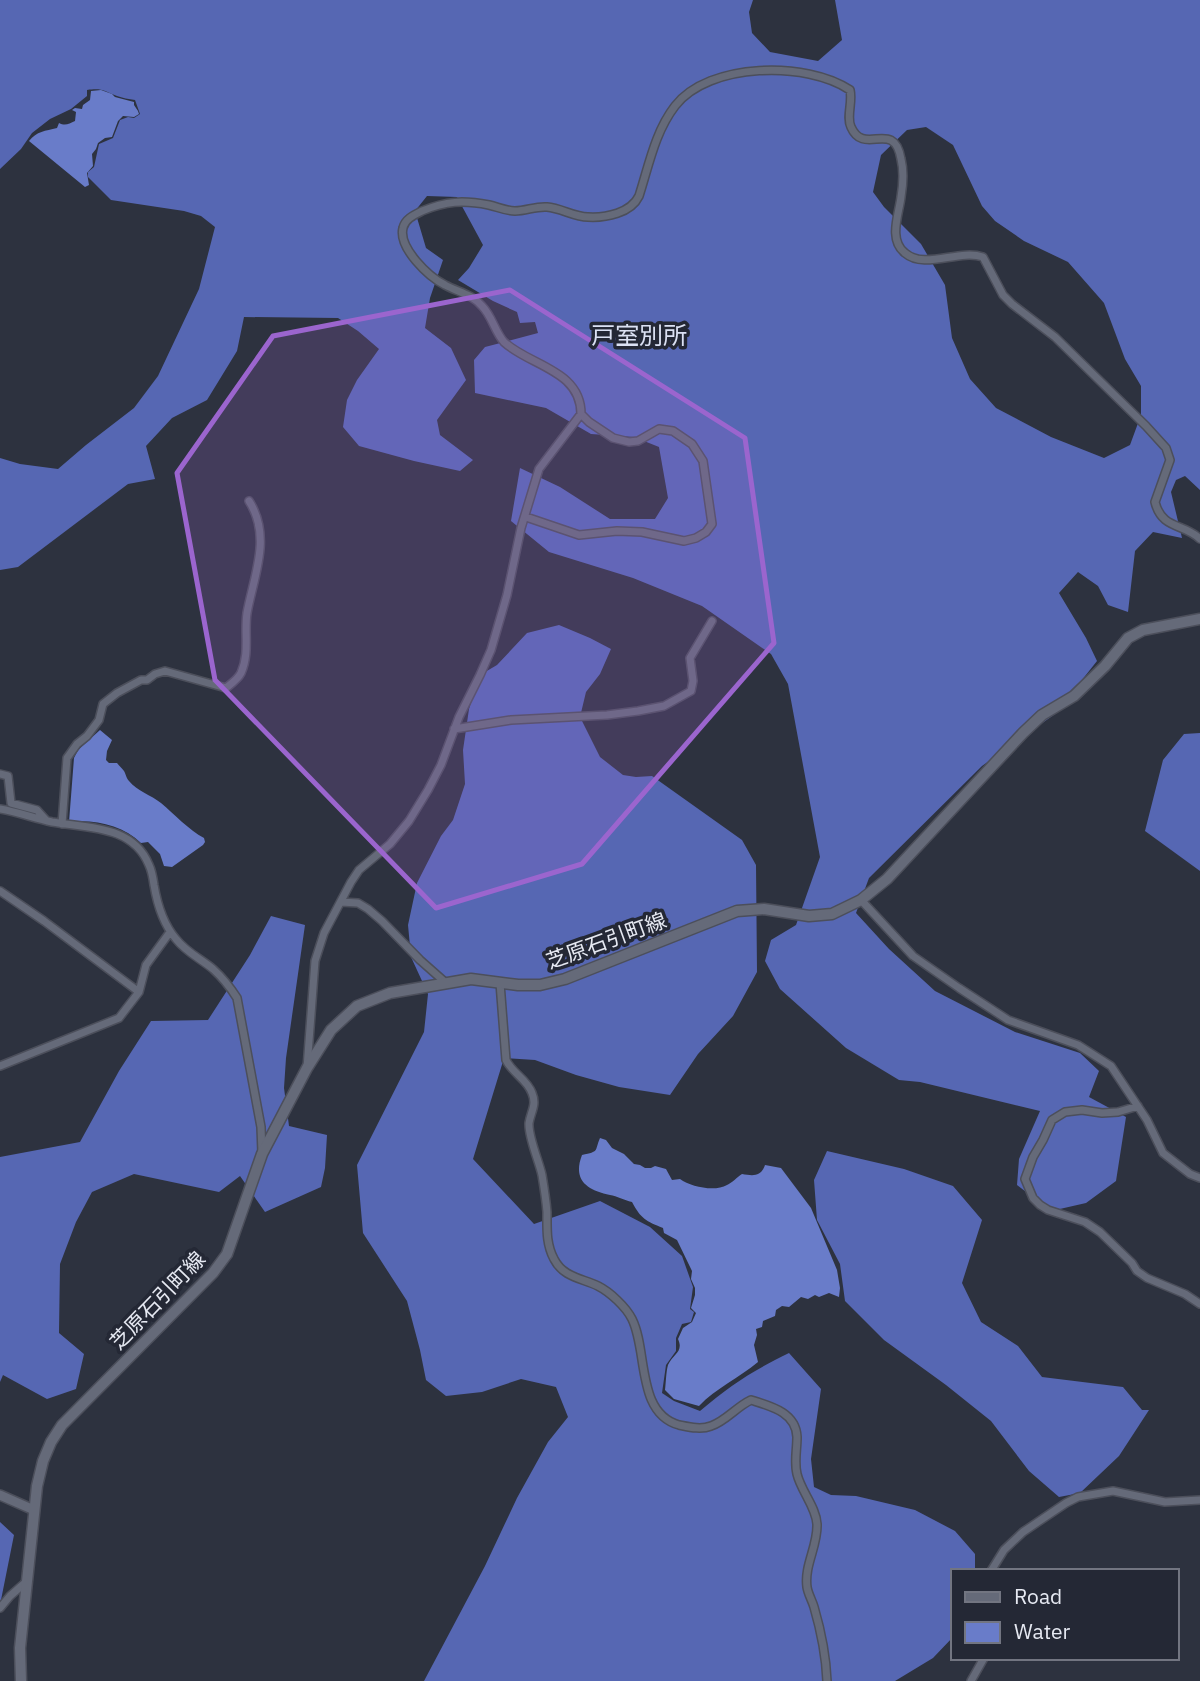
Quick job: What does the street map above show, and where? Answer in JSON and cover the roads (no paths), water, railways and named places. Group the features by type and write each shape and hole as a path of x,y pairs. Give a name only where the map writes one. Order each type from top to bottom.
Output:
{"main road":[{"name":"芝原石引町線","path":"21,1681 20,1648 34,1510 43,1461 51,1442 62,1424 213,1273 227,1254 262,1154 307,1068 331,1030 357,1006 390,993 446,982 471,979 540,985 565,979 737,911 764,909 809,916 832,914 861,900 887,879 1023,733 1042,715 1074,696 1105,666 1128,638 1143,630 1200,619"}],"street":[{"path":"307,1068 315,961 324,933 359,870 390,844 409,821 441,765 464,706 491,650 508,595 521,528 539,470 581,414 578,394 560,375 523,355 503,340 482,305 471,296 445,285 422,267 408,250 402,234 403,225 410,217 439,204 461,201 518,211 538,206 549,207 587,218 627,210 639,196 659,132 676,104 712,79 764,70 818,76 839,82 850,90 850,125 858,138 891,139 901,156 901,197 896,231 900,248 907,255 922,260 973,254 983,257 1003,295 1055,337 1166,448 1170,460 1155,502 1157,509 1161,517 1168,522 1197,535 1200,539"},
{"path":"526,516 579,534 642,532 684,541 706,532 712,524 703,461 692,444 673,431 660,429 638,441 613,438 581,414"},
{"path":"62,824 67,758 99,720 103,704 141,680 147,680 165,671 226,688 241,674 247,653 247,614 261,534 250,501"},
{"path":"454,729 539,718 607,715 664,706 691,691 693,681 690,658 712,621"},
{"path":"0,774 8,776 11,803 37,810 46,821"},
{"path":"0,809 46,821 94,827 121,835 140,850 149,864 170,932 185,950 229,985 236,998 261,1127 262,1154"},
{"path":"0,891 139,992"},
{"path":"861,900 913,956 959,988 1008,1020 1078,1045 1111,1066 1138,1106 1163,1153 1200,1178"},
{"path":"341,902 358,903 368,909 446,982"},
{"path":"0,1066 120,1018 139,992 146,965 170,932"},
{"path":"500,983 506,1060 510,1069 524,1080 536,1104 529,1124 542,1175 547,1211 546,1233 555,1262 570,1276 608,1292 632,1317 649,1394 655,1408 663,1417 672,1423 689,1427 711,1426 751,1400 774,1407 795,1424 795,1464 817,1521 816,1541 806,1575 807,1591 822,1639 827,1681"},
{"path":"1138,1106 1118,1112 1065,1112 1052,1120 1025,1179 1033,1198 1040,1205 1085,1222 1100,1232 1137,1271 1200,1304"},
{"path":"992,1569 1004,1550 1023,1532 1078,1497 1114,1491 1165,1502 1200,1500"},
{"path":"0,1494 34,1510"},
{"path":"0,1608 26,1582"},
{"path":"971,1681 983,1660"}],"water":[{"path":"101,90 134,102 139,114 134,117 123,116 118,121 112,137 98,143 92,154 93,166 87,173 89,185 85,187 29,141 38,133 57,128 59,123 75,121 76,112 72,110 82,109 90,100 91,91"},
{"path":"100,730 112,740 106,760 109,763 117,763 132,784 161,803 204,838 203,845 172,867 164,866 160,854 148,842 141,843 117,828 88,821 69,822 74,758 78,750"},
{"path":"600,1138 634,1164 645,1168 655,1166 666,1169 672,1180 680,1179 703,1188 722,1187 742,1174 756,1175 765,1165 781,1168 811,1208 837,1270 839,1297 829,1293 808,1299 801,1297 789,1307 782,1306 776,1310 775,1316 763,1321 762,1327 756,1329 754,1345 758,1362 699,1406 674,1399 665,1390 667,1371 670,1361 679,1350 678,1339 683,1328 692,1322 696,1313 691,1308 695,1295 692,1271 677,1240 664,1233 663,1228 645,1219 632,1202 595,1190 584,1183 579,1172 582,1155 592,1153"}],"district":[{"name":"戸室別所","path":"639,335"}]}
